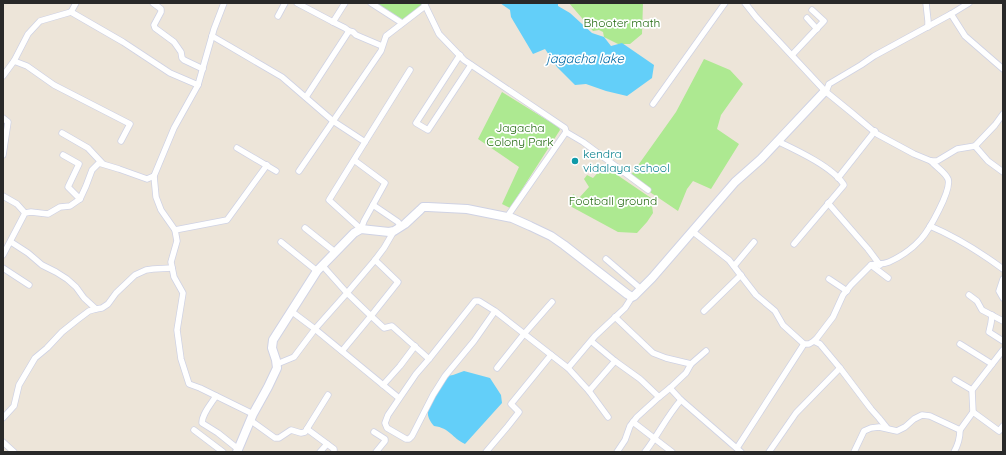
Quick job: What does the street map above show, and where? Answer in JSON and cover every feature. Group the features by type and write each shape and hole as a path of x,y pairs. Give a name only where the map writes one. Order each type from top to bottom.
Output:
{"main road":[{"path":"237,450 251,417 272,380 277,368 272,348 273,340 320,268 354,233 361,229 389,232 398,229 423,207 467,209 512,218 551,236 632,297 642,289 735,182 761,159 825,91"}],"street":[{"path":"3,76 14,61 28,34 40,21 71,12 76,3"},
{"path":"153,3 161,9 154,26 155,28 174,42 181,52 184,60 203,69"},
{"path":"224,3 212,36 198,85 174,128 154,176 156,197 161,210 176,230 177,241 171,262 174,277 183,293 177,330 181,359 189,384 216,396 251,417 275,438 279,438 291,430 302,433 305,432 328,395"},
{"path":"278,16 285,3"},
{"path":"297,3 353,32 356,35 382,46"},
{"path":"333,22 345,3"},
{"path":"371,3 402,23"},
{"path":"653,104 725,3"},
{"path":"692,231 729,260 756,295 775,311 783,325 804,344 809,344 814,341 833,317 843,295 871,265 880,265 888,262 912,248 922,238 943,202 949,182 948,178 931,161 914,154 875,131 825,91 756,18 745,3"},
{"path":"926,3 928,27"},
{"path":"825,91 829,84 874,56 969,3"},
{"path":"299,171 381,51 386,36 425,5 439,34 464,60 564,128 566,132 583,142 648,190"},
{"path":"792,55 824,21 812,10"},
{"path":"71,12 123,42 170,73 198,85"},
{"path":"951,14 965,36 1003,69"},
{"path":"807,18 817,29"},
{"path":"306,97 349,31"},
{"path":"212,36 282,77 333,121 365,142"},
{"path":"460,55 416,123 428,130 471,65"},
{"path":"14,61 27,66 54,85 130,124 121,141"},
{"path":"354,160 385,183 372,205 361,229 329,200 410,70"},
{"path":"931,161 937,160 957,149 975,146 995,125 1003,114"},
{"path":"3,118 8,122 3,155"},
{"path":"838,178 875,131"},
{"path":"507,217 566,132"},
{"path":"62,133 88,148 102,163 147,179 154,176"},
{"path":"777,141 795,149 831,171 844,185 794,244"},
{"path":"975,146 988,161 1003,172"},
{"path":"237,148 276,171"},
{"path":"63,155 79,164 68,187 80,198"},
{"path":"3,255 25,214 31,212 48,214 60,207 70,206 80,198 92,170 99,163 102,163"},
{"path":"176,230 227,220 267,166"},
{"path":"3,196 17,204 25,214"},
{"path":"828,203 880,265"},
{"path":"277,364 294,357 315,329 375,260 398,229 398,222 372,205"},
{"path":"930,226 982,253 1003,269"},
{"path":"305,228 335,252"},
{"path":"11,242 28,253 42,265 67,279 96,309"},
{"path":"281,242 320,268 384,328 392,326 430,359"},
{"path":"734,266 754,242"},
{"path":"342,351 372,316 398,282 375,260"},
{"path":"606,260 642,289"},
{"path":"871,265 888,278"},
{"path":"3,268 29,285"},
{"path":"3,418 14,406 19,385 36,358 62,332 89,312 102,308 108,304 116,293 135,275 146,270 172,268"},
{"path":"704,311 741,275"},
{"path":"829,279 847,291"},
{"path":"1003,279 999,291 1003,298"},
{"path":"969,295 977,301 982,310 1003,322"},
{"path":"568,368 591,341 625,308 632,297"},
{"path":"495,311 474,341 445,376 433,395 412,436 406,440 387,428 385,423 388,415 399,398 416,374 430,359 475,301 479,301 495,311 568,368 589,391 608,416"},
{"path":"497,368 552,302"},
{"path":"291,311 399,398"},
{"path":"992,315 989,332 1003,341"},
{"path":"615,317 653,353 691,364"},
{"path":"591,341 640,379 659,397"},
{"path":"814,341 820,344 887,428"},
{"path":"670,388 681,400 739,450 804,344"},
{"path":"960,344 992,364"},
{"path":"383,385 415,346"},
{"path":"954,452 960,439 960,430 972,412 972,390 1003,350"},
{"path":"617,452 625,440 633,422 647,407 686,373 691,364 706,351"},
{"path":"486,452 519,412 511,404 551,355"},
{"path":"589,391 615,361"},
{"path":"769,452 796,413 840,368"},
{"path":"955,380 972,390"},
{"path":"216,396 204,415 202,423 218,433 237,450"},
{"path":"645,452 674,408 681,400"},
{"path":"972,412 999,431 1003,426"},
{"path":"854,452 864,432 871,428 879,427 896,431 905,427 914,419 922,415 930,416 960,430"},
{"path":"633,422 672,452"},
{"path":"307,429 327,444 334,450 334,452"},
{"path":"194,430 223,452"},
{"path":"374,432 385,439 376,452"},
{"path":"3,442 14,452"},
{"path":"320,452 327,444"}],"green space":[{"path":"375,3 421,3 422,5 402,21"},
{"name":"Bhooter math","path":"569,3 643,3 642,34 630,44 618,44 604,37 603,32 599,30 593,31"},
{"path":"704,59 730,70 743,84 721,115 717,129 739,144 711,189 693,181 687,189 678,211 629,178 676,112"},
{"name":"Jagacha Colony Park","path":"502,92 547,120 558,125 560,130 510,208 502,204 519,167 478,139"},
{"name":"Football ground","path":"604,166 651,198 653,213 637,233 618,232 570,206 573,194 579,198 589,187 584,179 587,175 593,178"}],"water":[{"name":"jagacha lake","path":"500,3 558,3 558,6 570,13 592,33 604,37 611,46 622,43 654,65 652,78 627,96 586,84 575,85 557,67 545,49 533,54 511,17 510,10"},
{"path":"464,371 490,378 501,395 502,403 465,444 444,429 434,426 428,415 428,410 447,376"}],"place":[{"name":"kendra vidalaya school","path":"575,161"}]}
